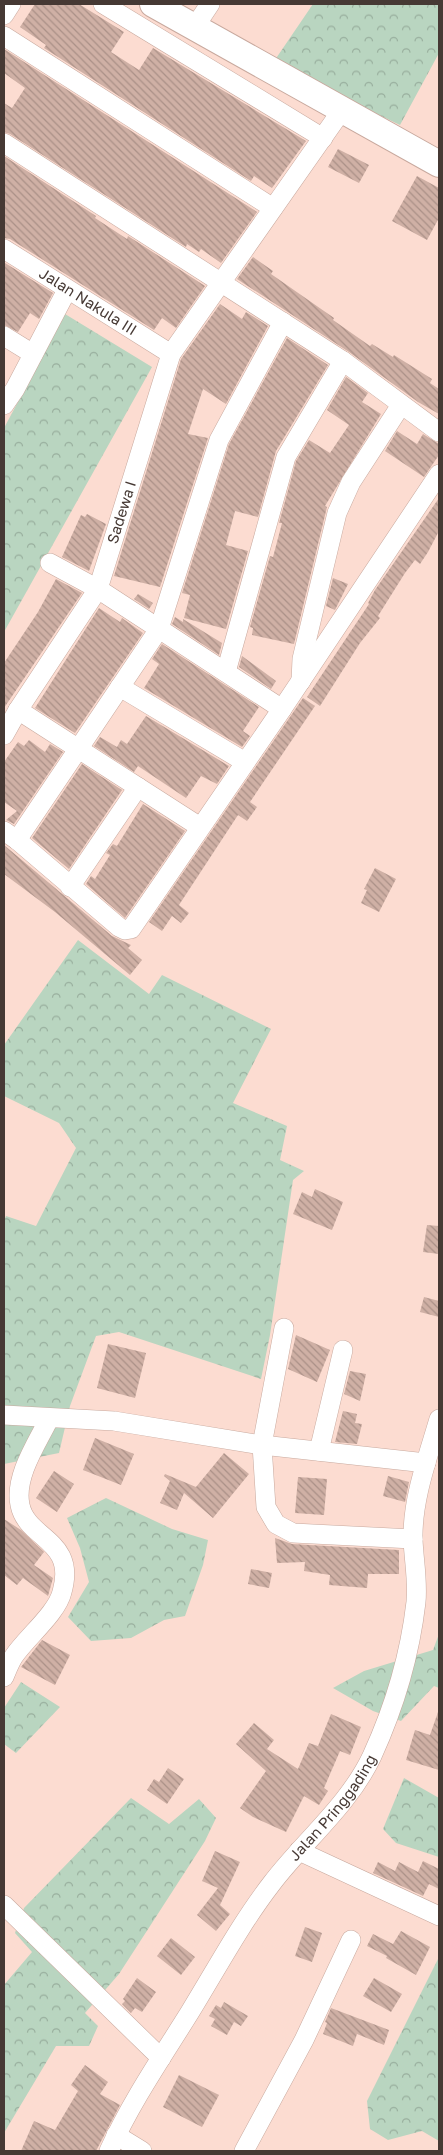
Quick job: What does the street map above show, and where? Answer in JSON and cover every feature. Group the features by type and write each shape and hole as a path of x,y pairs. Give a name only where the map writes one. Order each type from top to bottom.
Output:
{"street":[{"path":"4,15 11,4"},
{"path":"103,4 323,138"},
{"path":"152,4 439,164"},
{"path":"194,28 210,4"},
{"path":"4,36 274,208"},
{"path":"276,109 292,81"},
{"name":"Sadewa I","path":"4,735 18,710 98,588 170,354 342,110"},
{"path":"4,143 343,361 439,432"},
{"name":"Jalan Nakula III","path":"4,249 170,354"},
{"path":"4,406 15,389 67,290"},
{"path":"283,322 219,440 159,629 78,749 10,836 119,927 125,930 131,929 301,681 439,474"},
{"path":"4,336 33,354"},
{"path":"226,672 286,457 343,361"},
{"path":"301,681 302,660 337,512 351,482 401,405"},
{"path":"50,563 98,588 282,709"},
{"path":"120,687 245,762"},
{"path":"18,710 200,827"},
{"path":"70,887 138,787"},
{"path":"284,1328 262,1445 266,1507 276,1524 293,1533 413,1539"},
{"path":"319,1452 343,1350"},
{"path":"4,1416 114,1421 262,1445 426,1463"},
{"path":"4,1676 13,1657 59,1600 62,1592 64,1572 62,1558 54,1545 26,1519 20,1505 20,1490 24,1472 49,1419"},
{"name":"Jalan Pringgading","path":"113,2143 252,1910 360,1779 372,1756 402,1674 416,1601 417,1568 413,1539 417,1500 439,1419"},
{"path":"299,1851 439,1916"},
{"path":"4,1905 162,2058"},
{"path":"244,2151 304,2040 351,1940"},
{"path":"113,2143 142,2151"}],"green space":[{"path":"313,4 439,4 439,53 400,125 360,106 264,76"},
{"path":"65,314 152,367 4,632 4,428"},
{"path":"78,940 149,994 162,975 271,1029 233,1103 287,1126 280,1160 304,1171 293,1180 270,1335 261,1379 119,1332 96,1336 70,1406 59,1453 4,1464 4,1221 6,1216 36,1226 76,1148 59,1123 4,1096 4,1045"},
{"path":"106,1498 172,1529 208,1540 203,1565 185,1616 164,1620 131,1638 91,1641 68,1617 89,1582 80,1548 67,1518"},
{"path":"439,1634 439,1688 434,1686 401,1721 373,1711 333,1688 364,1671 433,1650"},
{"path":"21,1682 60,1707 16,1753 4,1744 4,1708"},
{"path":"404,1778 439,1798 439,1857 396,1843 383,1829"},
{"path":"131,1798 169,1824 199,1799 216,1818 205,1841 119,1974 85,2013 98,2026 89,2046 56,2046 4,2133 4,1985 32,1952 15,1933 24,1908"},
{"path":"439,1957 439,2141 422,2131 388,2140 370,2129 367,2101"}],"building":[{"path":"35,4 79,4 124,32 111,52 139,70 153,48 306,141 272,188 254,176 251,181 44,48 46,45 20,27"},
{"path":"4,49 257,212 221,263 201,249 199,252 187,244 186,247 10,134 4,132 4,103 12,108 25,88 4,73"},
{"path":"338,149 369,165 359,183 328,167"},
{"path":"4,156 96,216 95,218 127,239 128,236 205,286 176,328 162,318 154,330 10,239 4,238"},
{"path":"417,176 439,188 439,218 427,240 392,221"},
{"path":"253,257 273,271 271,274 370,346 372,344 393,357 394,355 432,379 430,383 439,389 439,414 418,402 349,352 237,279"},
{"path":"5,263 53,293 39,319 30,313 18,332 4,325"},
{"path":"220,304 242,319 246,312 268,326 226,404 203,389 188,434 208,438 160,587 114,576 181,359"},
{"path":"287,338 328,365 276,451 258,517 235,511 226,545 248,551 226,629 184,618 190,595 182,593 229,444"},
{"path":"346,377 368,393 362,402 381,414 325,506 327,507 294,644 252,635 253,628 250,627 270,556 273,557 282,523 279,523 296,461 309,440 330,453 349,425 327,410"},
{"path":"397,431 417,444 423,434 439,444 439,455 424,477 385,451"},
{"path":"439,498 439,531 428,552 420,564 415,560 405,573 378,616 380,618 360,643 320,706 307,697 369,604 375,590"},
{"path":"87,514 106,524 89,571 62,557 81,515 85,517"},
{"path":"333,578 348,584 335,610 326,606"},
{"path":"56,579 82,593 4,708 4,663 38,612"},
{"path":"138,594 153,603 149,609 134,599"},
{"path":"99,608 120,622 122,618 143,633 75,733 35,708"},
{"path":"175,617 183,622 183,619 222,643 219,655 172,624"},
{"path":"162,644 259,707 243,731 250,736 242,747 144,688 159,664 152,659"},
{"path":"242,656 276,681 271,689 239,667"},
{"path":"303,698 315,706 250,802 257,807 247,821 238,815 179,905 189,913 181,923 172,916 162,931 149,922"},
{"path":"146,716 229,766 217,784 201,776 186,798 138,766 134,772 94,746 100,737 117,747 121,740 127,744"},
{"path":"29,740 45,752 50,744 63,752 14,824 6,820 17,811 4,802 4,762 18,742 24,746"},
{"path":"82,764 122,790 69,869 32,838"},
{"path":"143,804 185,831 125,918 86,884 91,876 95,879 110,855 106,853 113,844 117,846"},
{"path":"4,845 112,936 131,945 128,948 142,960 130,975 55,912 4,874"},
{"path":"375,868 396,879 379,912 361,903 367,890 364,889"},
{"path":"315,1189 343,1202 332,1230 293,1214 302,1192 312,1197"},
{"path":"427,1225 439,1226 439,1254 423,1252"},
{"path":"424,1297 439,1301 439,1317 420,1312"},
{"path":"296,1335 330,1350 317,1382 288,1369"},
{"path":"108,1344 146,1353 135,1398 97,1388"},
{"path":"350,1371 366,1374 360,1401 344,1394"},
{"path":"343,1411 357,1414 355,1423 362,1424 357,1444 335,1442"},
{"path":"95,1438 134,1454 121,1485 83,1470"},
{"path":"224,1453 249,1474 213,1518 184,1493 177,1510 160,1503 170,1481 164,1476 165,1474 196,1487"},
{"path":"54,1471 74,1484 57,1512 36,1498"},
{"path":"388,1476 409,1482 405,1502 383,1496"},
{"path":"298,1477 327,1479 324,1515 295,1513"},
{"path":"4,1519 21,1530 44,1552 34,1565 53,1578 48,1596 23,1578 17,1585 4,1575"},
{"path":"275,1538 292,1544 399,1550 399,1574 368,1574 367,1588 329,1585 330,1575 304,1571 305,1562 277,1563"},
{"path":"251,1569 272,1573 269,1588 248,1584"},
{"path":"42,1640 70,1655 55,1685 21,1667"},
{"path":"438,1712 439,1770 406,1760 415,1730 430,1735"},
{"path":"331,1714 361,1727 350,1755 340,1751 324,1788 328,1791 319,1805 304,1796 286,1832 253,1817 240,1808 266,1771 236,1744 254,1723 274,1740 267,1749 298,1769 309,1743 318,1746"},
{"path":"168,1768 184,1779 167,1804 147,1790 154,1779 159,1782"},
{"path":"215,1851 240,1862 220,1905 230,1914 216,1931 197,1915 218,1888 202,1881"},
{"path":"423,1861 439,1869 439,1889 429,1884 423,1896 373,1873 378,1862 395,1871 399,1862 418,1872"},
{"path":"305,1927 322,1933 312,1962 295,1956"},
{"path":"401,1931 430,1947 416,1975 386,1958 387,1956 367,1946 373,1934 393,1944"},
{"path":"171,1938 195,1957 181,1975 157,1956"},
{"path":"137,1978 156,1992 142,2012 135,2008 131,2013 122,2004 125,2001 123,1999"},
{"path":"374,1978 402,1994 391,2012 363,1996"},
{"path":"224,2002 248,2016 241,2026 234,2022 227,2035 211,2026 215,2019 209,2016 216,2005 221,2008"},
{"path":"331,2008 389,2030 384,2045 357,2034 353,2046 323,2034 327,2023 325,2022"},
{"path":"85,2065 108,2082 100,2094 120,2105 96,2151 21,2151 34,2121 55,2130 78,2091 71,2085"},
{"path":"179,2075 219,2095 202,2127 163,2107"}]}
